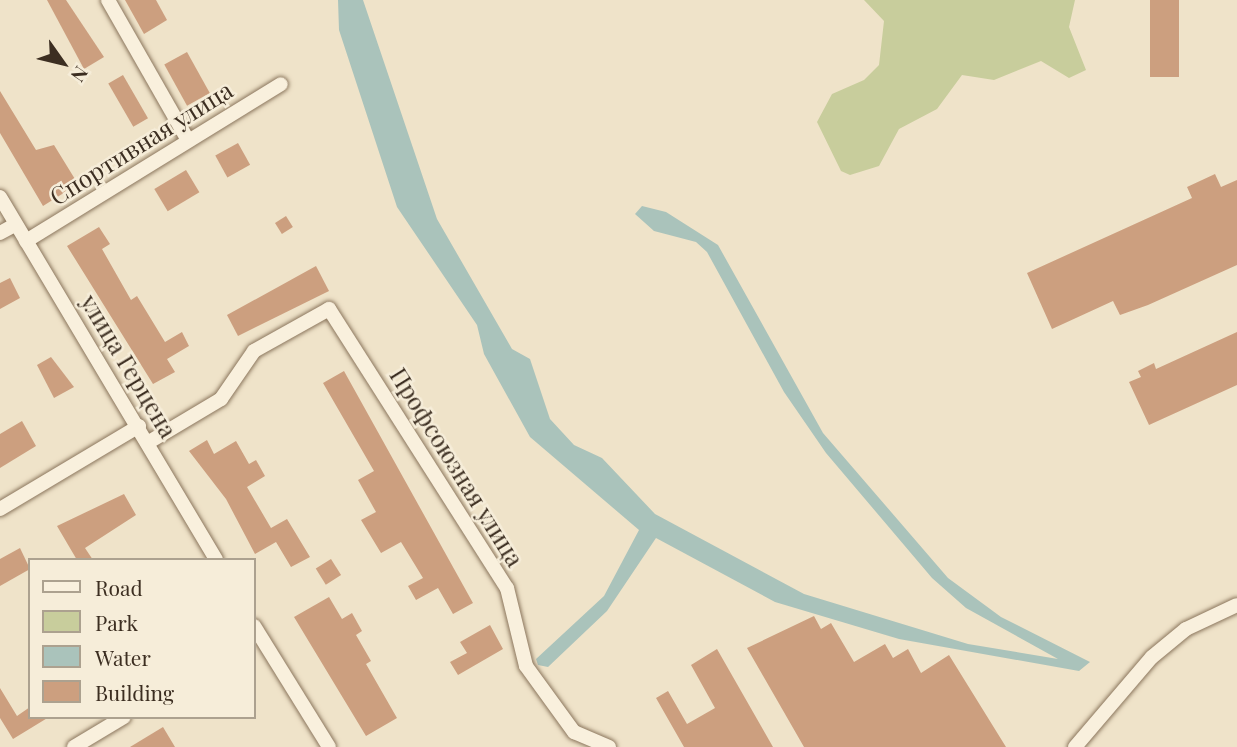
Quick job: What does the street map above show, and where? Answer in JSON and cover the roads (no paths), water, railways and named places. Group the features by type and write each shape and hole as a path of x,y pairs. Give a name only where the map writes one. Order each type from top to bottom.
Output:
{"street":[{"path":"108,0 188,140"},
{"name":"Спортивная улица","path":"26,241 281,84"},
{"name":"улица Герцена","path":"0,197 149,442 215,558"},
{"path":"0,233 16,224"},
{"name":"Профсоюзная улица","path":"149,442 221,399 254,351 330,309 507,588 526,666 574,732 609,747"},
{"path":"0,509 139,426"},
{"path":"1075,747 1126,683 1185,629 1237,605"},
{"path":"256,635 330,747"},
{"path":"74,747 121,719"}],"water":[{"path":"338,0 363,0 437,219 512,349 530,359 550,419 574,445 602,458 655,514 804,594 968,644 1058,659 966,608 932,578 826,453 784,392 707,252 696,242 654,231 635,214 642,206 666,212 718,245 823,433 948,578 1001,617 1090,662 1079,671 899,639 775,602 656,538 607,611 548,667 538,665 536,659 604,596 639,530 530,437 484,354 477,325 397,207 339,30"}]}
